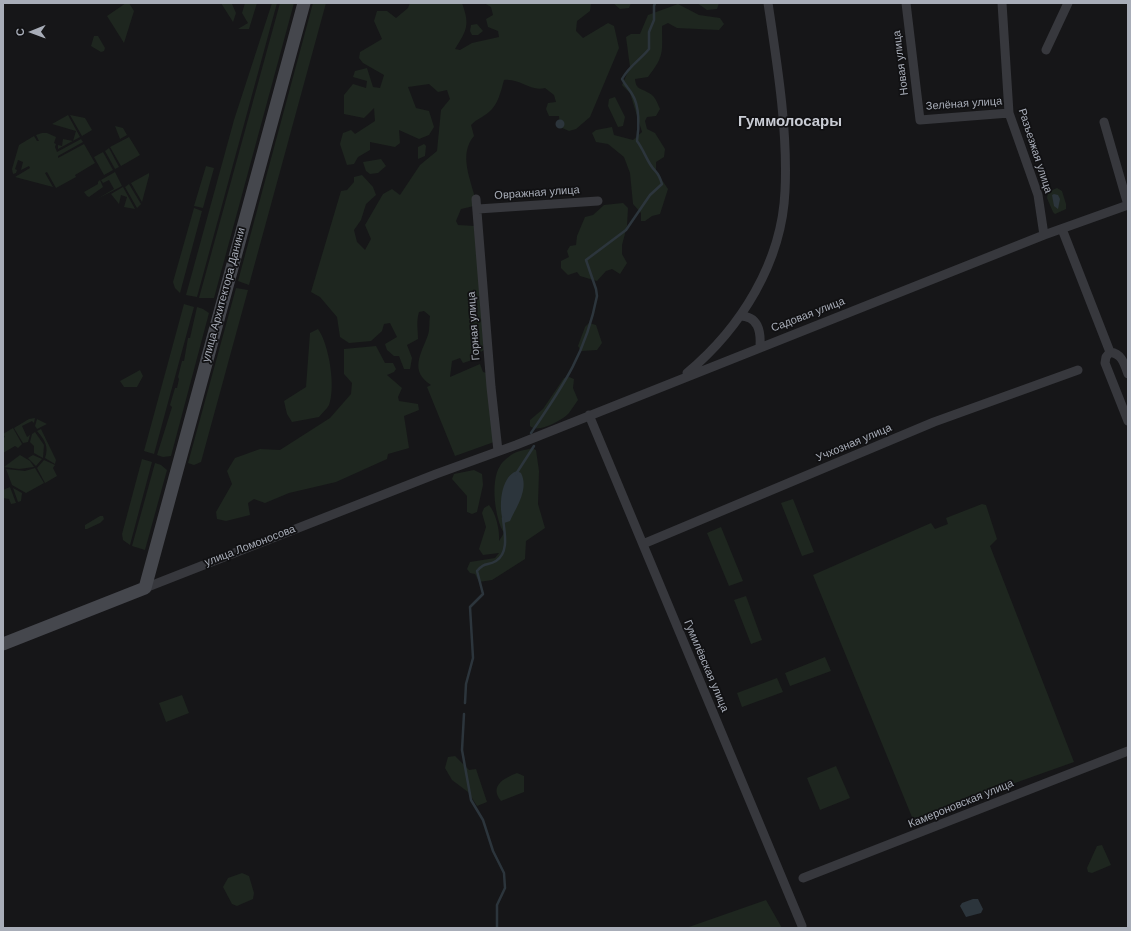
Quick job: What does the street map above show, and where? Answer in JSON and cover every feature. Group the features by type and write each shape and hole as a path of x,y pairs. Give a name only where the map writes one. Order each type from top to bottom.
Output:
{"street":[{"name":"улица Архитектора Данини","path":"145,588 304,3"},
{"path":"679,379 710,352 740,316 758,286 774,246 783,211 785,191 783,124 768,3"},
{"name":"Новая улица","path":"906,3 920,120"},
{"name":"Разъезжая улица","path":"1002,3 1009,113 1038,195 1044,235"},
{"path":"1046,50 1068,3"},
{"name":"Зелёная улица","path":"920,120 1009,113"},
{"path":"1104,122 1128,205"},
{"name":"Горная улица","path":"476,199 491,387 498,451"},
{"name":"Овражная улица","path":"478,209 598,201"},
{"name":"Садовая улица","path":"498,451 760,346 1044,235 1128,205"},
{"path":"1062,229 1110,352"},
{"path":"740,316 751,318 759,327 761,334 760,346"},
{"path":"1110,352 1116,353 1122,357 1128,374"},
{"path":"1110,352 1106,357 1105,363 1128,421"},
{"name":"Учхозная улица","path":"643,544 934,422 1078,370"},
{"name":"Гумилёвская улица","path":"589,415 802,926"},
{"name":"улица Ломоносова","path":"3,644 498,451"},
{"name":"Камероновская улица","path":"803,878 1128,751"}],"shaded area":[{"path":"126,3 129,3 134,11 124,43 107,16"},
{"path":"221,3 232,4 236,13 233,22"},
{"path":"245,3 257,3 249,29 238,29 248,23 242,13"},
{"path":"272,3 277,3 197,297 186,295 234,120"},
{"path":"280,3 294,3 214,298 199,298"},
{"path":"313,3 326,3 249,285 238,281"},
{"path":"410,3 462,3 466,17 466,27 465,32 455,49 460,50 472,43 499,37 498,31 488,27 486,19 493,15 491,7 484,3 591,3 590,11 577,21 576,31 583,38 608,23 614,26 619,48 590,117 576,129 569,131 560,127 559,116 549,116 546,109 548,103 556,102 554,95 545,88 540,89 530,87 510,80 504,80 495,106 487,114 471,125 474,136 469,143 466,159 476,202 474,206 461,209 456,221 458,225 475,226 484,350 477,354 475,359 463,363 460,358 452,361 450,377 480,364 483,372 487,373 494,442 455,456 427,387 431,385 424,380 420,374 420,355 429,333 430,316 424,311 419,312 417,322 418,339 407,345 412,358 410,369 404,369 399,356 394,356 387,350 385,344 397,337 390,323 384,324 382,331 371,341 349,343 340,337 337,317 320,297 311,292 341,191 347,190 354,182 354,177 362,175 373,187 376,195 366,204 361,220 354,230 357,242 365,250 371,239 365,225 383,194 392,189 400,195 420,165 437,151 441,110 450,99 447,90 438,92 429,84 408,87 416,108 429,111 434,127 429,135 419,139 399,130 400,143 395,147 370,142 370,150 358,157 354,164 347,165 340,144 343,133 351,130 355,134 375,121 374,108 364,118 344,114 344,95 353,84 366,88 367,81 353,77 355,71 367,68 373,87 380,88 384,75 363,63 359,58 360,52 382,39 374,21 377,11 387,11 396,18 408,8"},
{"path":"613,3 631,3 629,8 620,9"},
{"path":"697,3 719,3 717,9 707,10"},
{"path":"678,4 699,15 720,18 724,24 719,30 677,28 668,23 662,26 662,48 660,58 648,77 635,79 636,85 653,96 660,109 656,116 647,117 645,121 647,129 655,133 665,149 664,157 656,162 656,171 668,189 660,214 652,216 645,221 641,221 641,213 633,204 630,173 624,157 608,144 596,142 592,133 596,130 612,127 614,135 633,140 642,132 630,93 622,85 630,67 626,37 631,34 640,34 648,15"},
{"path":"477,24 483,31 478,35 472,35 470,31 471,25"},
{"path":"94,36 98,36 105,48 104,51 101,52 91,46"},
{"path":"615,97 625,117 623,126 618,127 608,106 609,99"},
{"path":"68,115 80,137 73,141 76,131 52,124"},
{"path":"70,115 85,118 92,130 82,136"},
{"path":"560,119 565,124 560,129 555,124"},
{"path":"115,126 123,128 127,135 120,139"},
{"path":"47,133 56,137 54,143 56,144 55,147 57,152 81,139 83,142 58,156 58,158 84,144 95,163 75,175 76,177 56,188 47,172 45,173 53,187 15,177 30,168 29,166 21,170 23,162 18,160 15,169 17,170 16,173 13,174 12,169 19,145 34,136 37,141 39,141 36,135"},
{"path":"129,137 140,155 121,166 110,147"},
{"path":"63,139 73,141 58,149 58,145 62,146"},
{"path":"424,144 426,146 425,156 418,159 418,147"},
{"path":"109,148 119,167 115,169 105,151"},
{"path":"103,152 113,170 104,175 94,157"},
{"path":"381,159 386,166 378,173 370,174 366,171 363,162"},
{"path":"206,166 214,168 203,208 194,206"},
{"path":"115,172 122,186 97,199 114,189 109,180 103,183 101,180"},
{"path":"149,173 149,176 142,202 131,183"},
{"path":"100,180 103,187 89,197 87,196 84,192 98,184"},
{"path":"129,184 141,204 137,208 125,187"},
{"path":"123,187 135,209 124,207 127,197 121,195 119,204 111,194"},
{"path":"1057,188 1062,191 1066,209 1055,214 1047,198 1048,192"},
{"path":"1052,195 1058,195 1060,199 1058,209 1054,206"},
{"path":"623,203 628,208 627,226 622,245 622,254 627,263 620,274 612,269 606,271 597,281 580,276 577,272 568,275 561,268 561,261 569,257 567,251 570,246 576,245 577,236 585,217 593,215 604,205"},
{"path":"194,208 202,211 180,293 175,288 173,282"},
{"path":"236,288 248,290 201,462 194,465 188,463"},
{"path":"184,304 194,307 154,454 144,451"},
{"path":"197,307 209,313 171,456 163,457 157,455 172,407 170,405 175,388 177,388 178,377 182,361 184,361 188,338 190,338"},
{"path":"589,323 596,325 602,343 597,350 581,351 578,346 585,327"},
{"path":"318,329 325,345 330,366 332,388 329,405 319,417 292,422 287,414 284,401 306,387 310,333"},
{"path":"376,346 385,363 393,363 396,369 394,372 387,375 402,388 398,397 399,401 418,404 419,410 404,416 409,448 388,454 387,459 336,482 289,493 265,503 254,499 248,503 250,515 226,521 217,519 216,512 232,484 227,471 235,458 260,449 280,450 330,418 351,394 352,383 344,374 344,349"},
{"path":"140,370 143,376 137,387 124,387 120,381"},
{"path":"569,377 574,379 573,388 578,400 569,413 556,422 544,427 533,428 530,426 530,420 543,409 564,378"},
{"path":"35,418 34,423 32,421 22,426 27,437 30,435 28,442 23,443 14,428 29,419"},
{"path":"37,419 47,424 37,429 35,426"},
{"path":"13,428 22,444 18,448 15,446 3,453 3,438 5,437 3,434"},
{"path":"41,429 56,460 55,464 45,458 47,450 46,444 37,431"},
{"path":"35,432 44,445 43,458 34,453 34,446 30,442 32,434"},
{"path":"532,448 536,450 539,471 538,504 545,528 526,541 525,559 492,580 479,582 475,574 470,573 467,569 470,562 495,558 499,553 483,555 479,549 486,527 482,513 484,508 489,505 496,517 499,541 504,533 496,510 494,490 497,473 502,463 511,455"},
{"path":"20,455 30,461 34,467 19,469 4,467"},
{"path":"33,455 42,459 36,466 28,458"},
{"path":"142,459 152,462 130,545 123,540 122,534"},
{"path":"44,460 55,465 53,468 57,476 45,483 37,468"},
{"path":"155,463 161,465 167,470 145,550 132,546"},
{"path":"35,468 44,483 26,493 12,485 6,469 25,471"},
{"path":"474,470 482,474 483,485 477,512 472,514 467,512 467,496 452,479 454,474"},
{"path":"517,471 521,473 523,479 523,491 510,521 504,523 501,502 504,486 511,474"},
{"path":"10,487 16,503 11,504 9,499 3,498 3,490"},
{"path":"13,488 22,493 21,501 18,502"},
{"path":"793,499 814,552 802,556 781,503"},
{"path":"982,504 986,505 997,539 990,546 1074,762 967,800 914,822 813,575 931,523 935,529 948,524 946,518"},
{"path":"100,516 103,516 104,519 100,523 85,529 85,525"},
{"path":"721,527 743,581 729,586 707,533"},
{"path":"746,596 762,640 751,644 734,600"},
{"path":"825,657 831,671 790,686 785,673"},
{"path":"777,678 783,692 742,707 737,693"},
{"path":"182,695 189,713 166,722 159,703"},
{"path":"455,756 469,770 476,769 487,802 477,806 468,792 452,780 445,768 448,757"},
{"path":"836,766 850,798 820,810 807,778"},
{"path":"517,773 524,776 524,792 501,801 498,796 497,787 507,777"},
{"path":"1102,845 1111,865 1092,873 1088,872 1087,868 1097,846"},
{"path":"242,873 249,876 254,893 253,899 237,906 232,904 223,887 228,878"},
{"path":"973,899 978,899 983,909 981,913 966,917 960,906 962,903"},
{"path":"766,900 782,928 686,928"}],"waterway":[{"path":"531,433 563,384 587,335 597,296 586,260 626,230 650,195 662,184 658,174 650,164 637,141 638,111 635,99 622,79 628,70 649,49 649,32 654,20 655,3"},
{"path":"516,474 534,446"},
{"path":"465,703 466,684 473,658 470,607 483,594 477,571 482,566 496,561 503,552 505,547 503,518"},
{"path":"464,714 462,750 471,800 483,820 493,851 504,873 505,888 497,905 497,928"}],"district":[{"name":"Гуммолосары","path":"790,122"}]}
